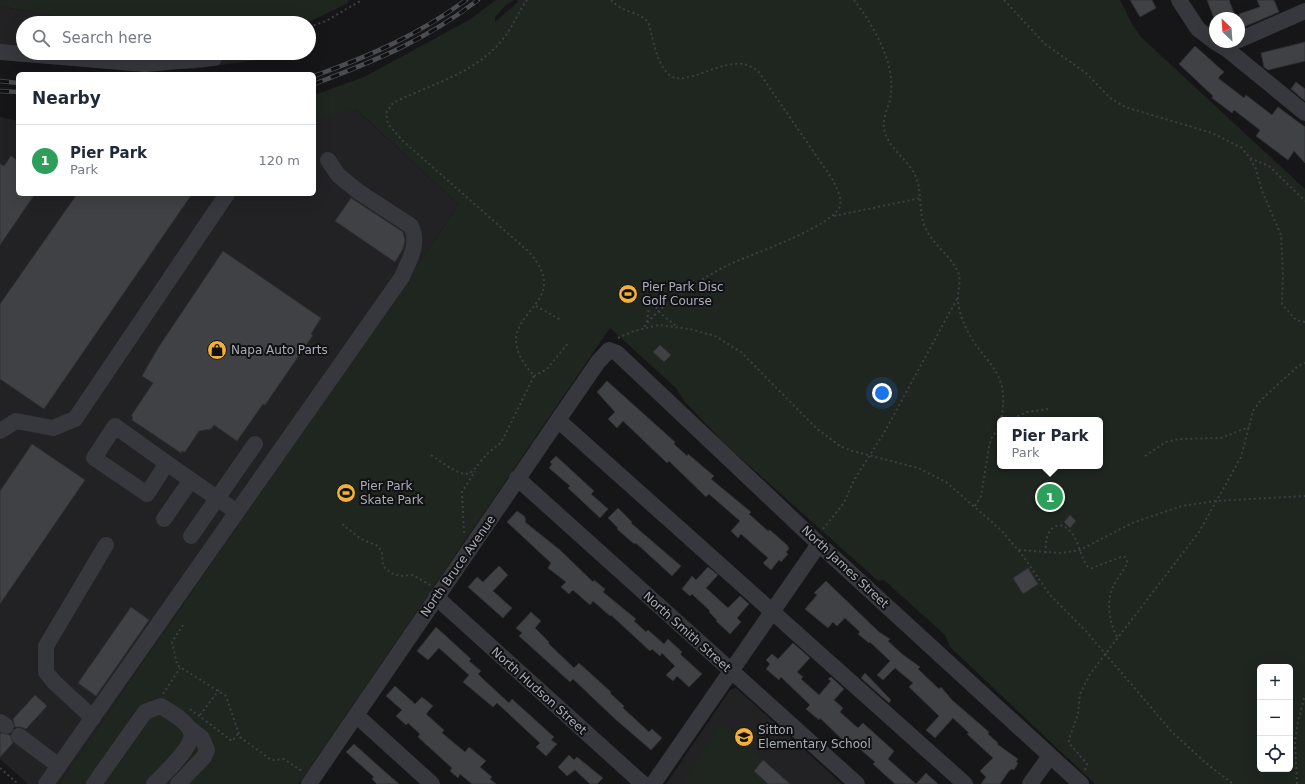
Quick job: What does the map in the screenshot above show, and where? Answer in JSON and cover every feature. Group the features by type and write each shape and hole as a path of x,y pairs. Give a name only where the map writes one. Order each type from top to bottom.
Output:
{"street":[{"path":"1179,0 1198,29 1209,34"},
{"path":"1245,36 1305,11"},
{"path":"1233,48 1305,113"},
{"path":"0,52 16,53"},
{"path":"97,60 145,64 191,60"},
{"path":"46,784 402,277 415,248 415,234 411,226 359,192 338,176 328,160"},
{"path":"0,431 16,421 53,428 75,419 225,196"},
{"name":"North Bruce Avenue","path":"315,780 356,715 517,478 598,362 614,344"},
{"name":"North James Street","path":"614,344 617,353 819,544 1078,782"},
{"path":"558,420 965,784"},
{"path":"167,463 146,494 94,458 115,426 237,512"},
{"path":"191,536 255,444"},
{"name":"North Smith Street","path":"517,478 857,784"},
{"path":"164,519 191,480"},
{"path":"653,784 819,544"},
{"path":"93,718 54,682 46,672 46,646 106,545"},
{"name":"North Hudson Street","path":"438,595 643,784"},
{"path":"94,784 145,712 164,699 188,727 202,738 207,750 204,757 178,784"},
{"path":"356,715 432,784"},
{"path":"154,784 187,748 191,738 188,727"},
{"path":"20,736 59,766"},
{"path":"1030,784 1050,756"}],"path":[{"path":"316,25 326,21 362,0"},
{"path":"527,0 504,39 479,63 460,74 393,103 388,107 386,118 393,131 403,141 534,258 542,272 543,287 541,299 518,328 516,337 518,352 534,376"},
{"path":"611,0 618,8 641,16 648,22 655,49 664,68 670,76 678,79 697,75 720,66 734,63 747,65 758,71 833,180 839,193 840,206 832,217"},
{"path":"854,0 864,13 884,50 892,80 891,95 884,119 884,128 888,139 912,171 918,183 922,198 921,212 924,225 932,240 958,272 958,297 964,324 1001,382 1004,393 1004,407 1002,417"},
{"path":"1004,0 1037,37 1086,73 1117,103 1125,107 1212,133 1242,148 1256,169 1262,191 1281,236 1283,275 1282,304 1296,320 1305,322"},
{"path":"1250,158 1269,166 1305,201"},
{"path":"643,328 646,323 676,296 730,265 781,244 832,217 922,198"},
{"path":"819,544 823,528 844,503 854,480 884,433 958,297"},
{"path":"646,323 650,298 659,311 677,327"},
{"path":"536,306 561,320"},
{"path":"614,344 643,328 659,324 707,333 732,345 741,352 816,428 840,446 852,451 906,464 937,476 997,525 1019,550 1050,595 1106,655 1136,692 1172,732 1207,764 1233,784"},
{"path":"473,544 464,535 462,492 476,469 494,446 501,443 534,376 547,369 569,342"},
{"path":"1078,782 1087,767 1087,764 1069,743 1069,739 1078,714 1078,700 1090,674 1106,655 1198,532 1241,457 1253,412 1261,400 1298,366 1305,363"},
{"path":"1015,417 1027,412 1048,409"},
{"path":"1145,456 1166,442 1221,438 1249,426"},
{"path":"975,506 981,496 988,447 997,430"},
{"path":"432,455 450,468 464,474 469,474 476,469"},
{"path":"1019,550 1061,553 1080,550 1132,523 1182,506 1215,501 1305,496"},
{"path":"344,524 343,525 361,539 378,546 382,553 384,566 391,573 417,577 438,595"},
{"path":"1046,552 1047,536 1054,527 1060,525 1068,529 1086,564 1092,568 1121,557 1125,557 1127,564 1114,585 1110,597 1111,622 1118,638"},
{"path":"183,625 172,642 176,663 180,668 219,690 228,700 238,734 270,759 289,761 315,780"},
{"path":"164,699 180,668"},
{"path":"200,715 219,690"},
{"path":"1298,784 1295,742 1298,721 1305,695"},
{"path":"189,708 200,715 212,727 228,739 232,741 238,734"},
{"path":"0,768 18,784"}],"shaded area":[{"path":"0,0 349,0 348,3 316,19 316,16 54,16 0,6"},
{"path":"496,0 514,0 506,5 495,17 495,22 519,1 515,0 1120,0 1132,24 1141,37 1305,189 1305,784 1095,784 950,647 945,635 884,580 878,581 726,445 684,401 676,388 610,328 299,784 59,784 459,205 356,109 316,120 316,94 364,77 469,20"},
{"path":"0,6 54,16 16,16 16,60 256,60 194,69 135,69 0,59"},
{"path":"347,101 459,205 59,784 28,784 0,759 0,117 16,121 16,196 316,196 316,119"},
{"name":"Sitton Elementary School","path":"736,688 842,784 666,784 730,690"},
{"path":"727,726 763,760 754,771 768,784 682,784 717,728"}],"building":[{"path":"1130,0 1152,0 1156,8 1140,17"},
{"path":"1207,0 1229,0 1234,12 1212,12"},
{"path":"1257,0 1274,0 1279,12 1245,26 1245,12 1260,7"},
{"path":"1305,42 1305,61 1268,70 1264,67 1261,53"},
{"path":"1195,46 1224,72 1218,78 1244,98 1246,95 1272,115 1278,107 1305,127 1305,163 1294,151 1288,160 1256,136 1260,130 1234,110 1232,113 1212,98 1213,96 1179,64"},
{"path":"1296,82 1305,89 1305,101 1291,89"},
{"path":"11,156 16,160 16,196 34,196 0,245 0,164 4,166"},
{"path":"76,196 191,196 44,409 0,379 0,304"},
{"path":"351,198 403,232 405,240 403,249 395,262 335,221"},
{"path":"223,251 321,318 311,334 313,335 265,405 263,404 237,441 214,425 211,429 199,431 185,452 182,451 181,453 132,420 133,417 131,416 153,383 142,376 158,348"},
{"path":"660,345 671,355 664,362 653,352"},
{"path":"607,381 675,442 674,444 687,456 688,454 714,476 711,479 751,512 749,514 787,545 789,549 786,552 788,554 781,562 779,560 771,570 763,563 768,558 741,534 738,538 731,531 740,521 709,494 706,497 669,461 667,463 623,421 617,428 608,419 615,412 597,392"},
{"path":"32,444 85,480 0,604 0,491"},
{"path":"556,456 594,491 591,494 608,509 600,518 568,488 570,486 549,468 552,464 550,462"},
{"path":"618,508 632,522 631,523 681,566 672,576 637,544 633,543 617,529 618,528 608,518"},
{"path":"517,511 524,516 526,520 525,522 560,550 593,582 594,580 605,589 603,592 636,619 634,621 646,632 648,630 664,644 668,639 682,652 680,654 702,674 689,687 677,676 673,681 666,675 675,666 662,653 660,656 652,649 650,651 611,615 610,616 593,601 590,605 573,590 569,594 561,587 566,582 548,568 551,563 507,522"},
{"path":"1070,515 1076,521 1070,528 1064,522"},
{"path":"499,566 508,575 493,591 512,608 503,618 468,587 477,577 483,582"},
{"path":"708,567 718,575 706,588 728,608 740,596 749,604 737,618 741,622 730,634 716,621 717,620 709,612 710,611 692,594 690,596 682,589 692,576 696,580"},
{"path":"1028,568 1038,584 1023,594 1013,578"},
{"path":"826,581 879,632 890,639 888,641 902,654 920,667 918,669 939,689 941,687 952,700 989,732 988,734 998,743 997,744 1018,759 1016,762 1018,763 1014,770 1012,769 1009,771 1000,784 981,784 986,777 980,771 993,758 967,734 969,733 953,718 935,738 926,730 939,716 909,687 913,683 895,668 883,680 877,675 890,661 870,642 869,643 858,634 860,632 845,618 837,626 833,622 828,628 805,609 817,595 814,593"},
{"path":"131,607 149,620 96,696 78,683"},
{"path":"531,612 541,621 535,628 549,642 548,643 574,668 579,663 611,692 610,693 624,706 623,708 649,732 652,729 662,738 651,750 614,718 573,679 570,682 519,636 522,633 516,628"},
{"path":"436,627 471,659 469,661 481,671 478,674 483,679 509,703 512,699 554,737 551,740 557,744 546,756 536,747 540,743 497,703 493,707 463,682 469,675 439,648 428,660 417,651"},
{"path":"793,643 810,658 797,672 803,677 801,679 819,695 831,681 828,679 831,677 844,689 834,700 843,708 840,712 858,728 863,723 894,751 888,759 916,784 895,784 873,764 875,762 854,744 851,748 820,718 819,720 806,709 810,705 781,677 779,680 766,669 770,664 766,660 772,654 778,659"},
{"path":"865,673 891,700 889,703 861,678"},
{"path":"395,686 415,704 422,697 433,706 426,714 444,730 442,733 465,752 469,747 486,761 480,767 492,777 490,779 496,784 472,784 460,774 458,778 450,771 452,768 418,737 420,734 408,723 406,725 396,716 402,710 386,696"},
{"path":"35,695 47,706 26,729 15,727 13,719"},
{"path":"0,733 10,735 13,743 0,757"},
{"path":"354,744 399,784 377,784 372,779 374,777 346,752"},
{"path":"569,755 574,760 577,757 603,778 597,784 590,784 575,770 567,776 558,767"},
{"path":"763,760 790,784 768,784 754,771"},
{"path":"926,773 938,784 916,784"}],"railway":[{"path":"316,75 355,61 393,44 430,24 466,0"},
{"path":"316,83 379,58 419,38 439,27 478,0"},
{"path":"0,81 16,83"},
{"path":"0,91 16,92"}],"place":[{"name":"Pier Park Disc Golf Course","path":"628,294"},
{"name":"Napa Auto Parts","path":"217,350"},
{"name":"Pier Park Skate Park","path":"346,493"},
{"name":"Pier Park","path":"1050,497"},
{"name":"Sitton Elementary School","path":"744,737"}]}
